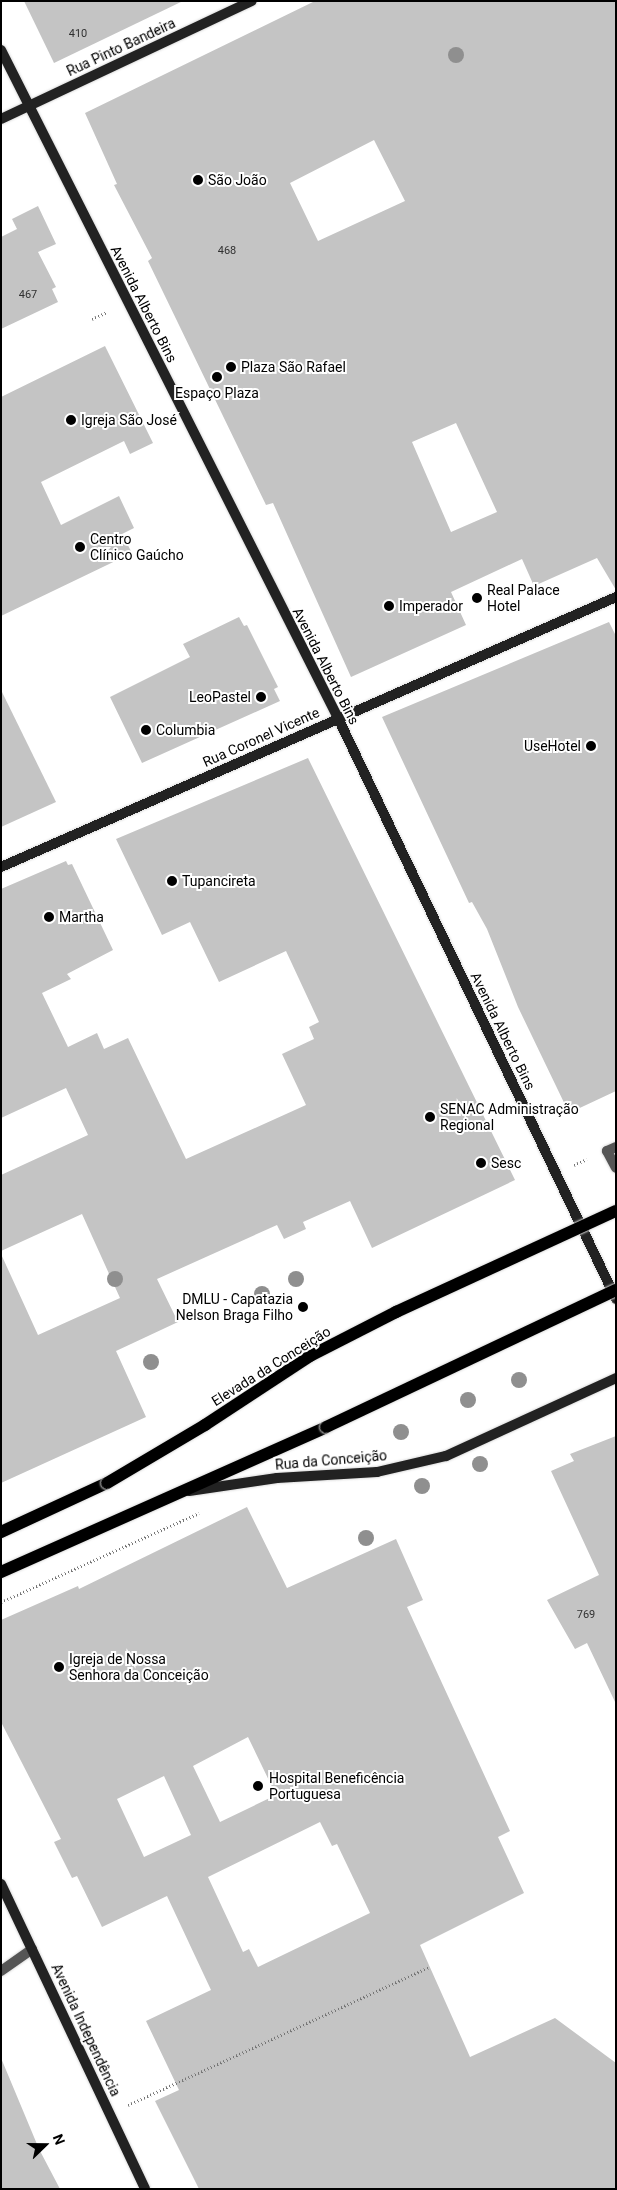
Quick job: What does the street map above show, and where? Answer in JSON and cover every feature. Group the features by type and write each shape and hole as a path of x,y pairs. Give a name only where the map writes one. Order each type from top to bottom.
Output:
{"main road":[{"name":"Rua Pinto Bandeira","path":"1,118 252,1"},
{"name":"Avenida Alberto Bins","path":"1,50 338,718 616,1299"},
{"name":"Rua Coronel Vicente","path":"1,867 616,597"},
{"name":"Elevada da Conceição","path":"1,1532 107,1483 205,1425 310,1356 396,1312 616,1211"},
{"path":"1,1572 326,1427 616,1290"},
{"name":"Rua da Conceição","path":"181,1492 277,1478 377,1472 446,1456 616,1378"},
{"name":"Avenida Independência","path":"1,1884 145,2189"}],"street":[{"path":"612,1148 616,1168"},
{"path":"1,1971 32,1948"}],"path":[{"path":"92,318 106,312"},
{"path":"555,1173 612,1148"},
{"path":"1,1602 206,1510"},
{"path":"109,2113 429,1967"}],"building":[{"path":"24,1 183,1 54,63"},
{"path":"315,1 616,1 616,590 597,558 534,586 522,559 451,592 466,625 351,677 273,503 266,505 148,261 152,258 114,185 117,184 85,113","holes":["374,140 405,201 318,241 290,183","456,423 497,512 451,532 412,442"]},
{"path":"38,206 56,244 38,252 56,287 52,289 58,302 1,329 1,237 17,229 12,219"},
{"path":"105,346 153,443 130,454 124,441 41,482 61,525 119,496 134,528 122,534 132,553 1,616 1,397"},
{"path":"239,617 244,626 247,625 278,687 274,689 280,701 142,763 110,697 190,657 183,644"},
{"path":"609,622 616,636 616,1091 569,1113 518,1007 487,929 472,902 469,903 382,717"},
{"path":"1,690 56,802 1,827"},
{"path":"308,758 515,1180 372,1248 350,1201 303,1222 306,1229 284,1239 277,1225 157,1279 178,1322 116,1351 146,1417 1,1483 1,1254 38,1335 120,1298 82,1214 1,1251 1,1175 88,1135 66,1088 1,1118 1,889 66,861 68,865 72,864 113,950 67,974 71,979 42,993 68,1047 97,1033 104,1049 128,1038 186,1159 306,1105 282,1054 314,1039 309,1027 319,1022 286,951 219,982 190,922 162,935 116,839"},
{"path":"616,1436 616,1704 587,1643 575,1649 547,1600 599,1575 551,1471 574,1461 570,1454"},
{"name":"Hospital Beneficência Portuguesa","path":"247,1507 287,1588 396,1539 423,1600 407,1607 510,1831 498,1837 524,1893 420,1945 470,2057 555,2018 616,2063 616,2189 199,2189 155,2101 179,2090 146,2021 211,1990 167,1896 102,1927 77,1876 72,1878 54,1842 61,1839 1,1722 1,1620 78,1586 79,1589","holes":["248,1737 276,1795 220,1822 193,1766","164,1776 191,1835 144,1857 117,1799","320,1822 332,1846 337,1844 370,1913 258,1967 249,1949 243,1952 208,1877"]},
{"path":"1,2058 39,2149 60,2189 1,2189"}],"place":[{"name":"São João","path":"198,180"},
{"name":"Plaza São Rafael","path":"231,367"},
{"name":"Espaço Plaza","path":"217,377"},
{"name":"Igreja São José","path":"71,420"},
{"name":"Centro Clínico Gaúcho","path":"80,547"},
{"name":"Real Palace Hotel","path":"477,598"},
{"name":"Imperador","path":"389,606"},
{"name":"LeoPastel","path":"261,697"},
{"name":"Columbia","path":"146,730"},
{"name":"UseHotel","path":"591,746"},
{"name":"Tupancireta","path":"172,881"},
{"name":"Martha","path":"49,917"},
{"name":"SENAC Administração Regional","path":"430,1117"},
{"name":"Sesc","path":"481,1163"},
{"name":"DMLU - Capatazia Nelson Braga Filho","path":"303,1307"},
{"name":"Igreja de Nossa Senhora da Conceição","path":"59,1667"},
{"name":"Hospital Beneficência Portuguesa","path":"258,1786"}]}
